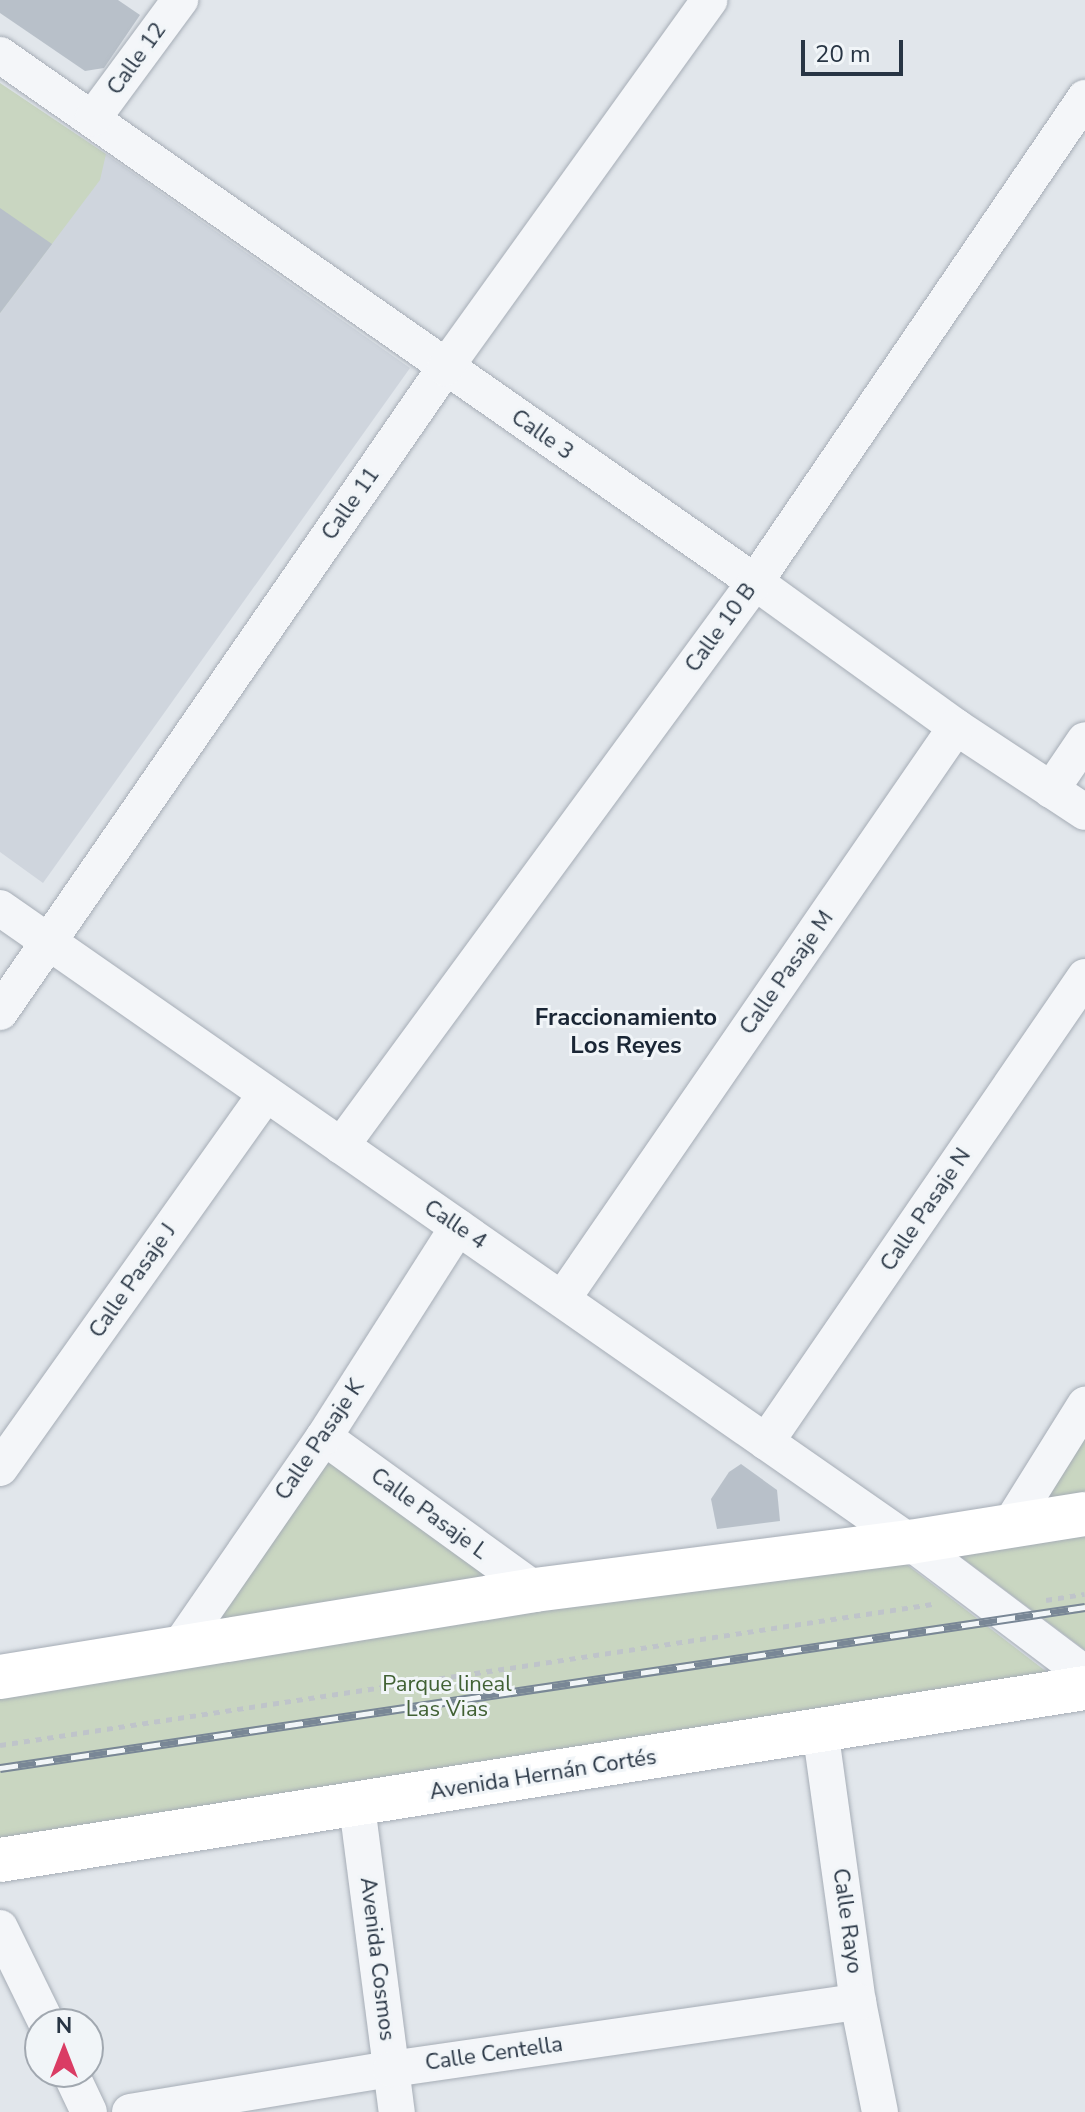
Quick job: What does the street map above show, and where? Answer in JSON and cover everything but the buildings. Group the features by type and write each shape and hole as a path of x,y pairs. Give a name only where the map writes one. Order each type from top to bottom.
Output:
{"main road":[{"path":"0,1677 535,1590 910,1542 1085,1514"},
{"name":"Avenida Hernán Cortés","path":"0,1860 357,1806 1085,1688"}],"street":[{"name":"Calle 12","path":"93,118 180,0"},
{"name":"Calle 11","path":"0,1012 445,368 709,0"},
{"name":"Calle 3","path":"0,55 755,582 956,727 1085,812"},
{"name":"Calle 10 B","path":"341,1146 755,582 1085,98"},
{"name":"Calle Pasaje M","path":"563,1298 956,727"},
{"path":"1051,790 1085,740"},
{"name":"Calle 4","path":"0,908 910,1542 1085,1674"},
{"name":"Calle Pasaje N","path":"766,1442 1085,977"},
{"name":"Calle Pasaje J","path":"0,1468 266,1094"},
{"name":"Calle Pasaje K","path":"177,1650 324,1437 458,1227"},
{"path":"1010,1525 1085,1405"},
{"name":"Calle Pasaje L","path":"324,1437 535,1590"},
{"name":"Calle Rayo","path":"820,1729 858,2002 880,2112"},
{"name":"Avenida Cosmos","path":"357,1806 397,2112"},
{"path":"0,1928 39,2008"},
{"name":"Calle Centella","path":"130,2112 391,2069 858,2002"},
{"path":"78,2088 89,2112"}],"path":[{"path":"0,1745 953,1601 1022,1604 1085,1594"}],"shaded area":[{"path":"106,154 410,368 43,883 0,852 0,302"}],"green space":[{"path":"0,83 106,154 100,180 0,313"},
{"path":"1085,1437 1085,1502 1035,1509"},
{"path":"328,1453 503,1583 205,1632"},
{"path":"1085,1527 1085,1650 949,1548"},
{"name":"Parque lineal Las Vias","path":"897,1557 1056,1679 0,1847 0,1694 287,1644"}],"railway":[{"path":"0,1768 1085,1607"}],"district":[{"name":"Fraccionamiento Los Reyes","path":"626,1032"}]}
